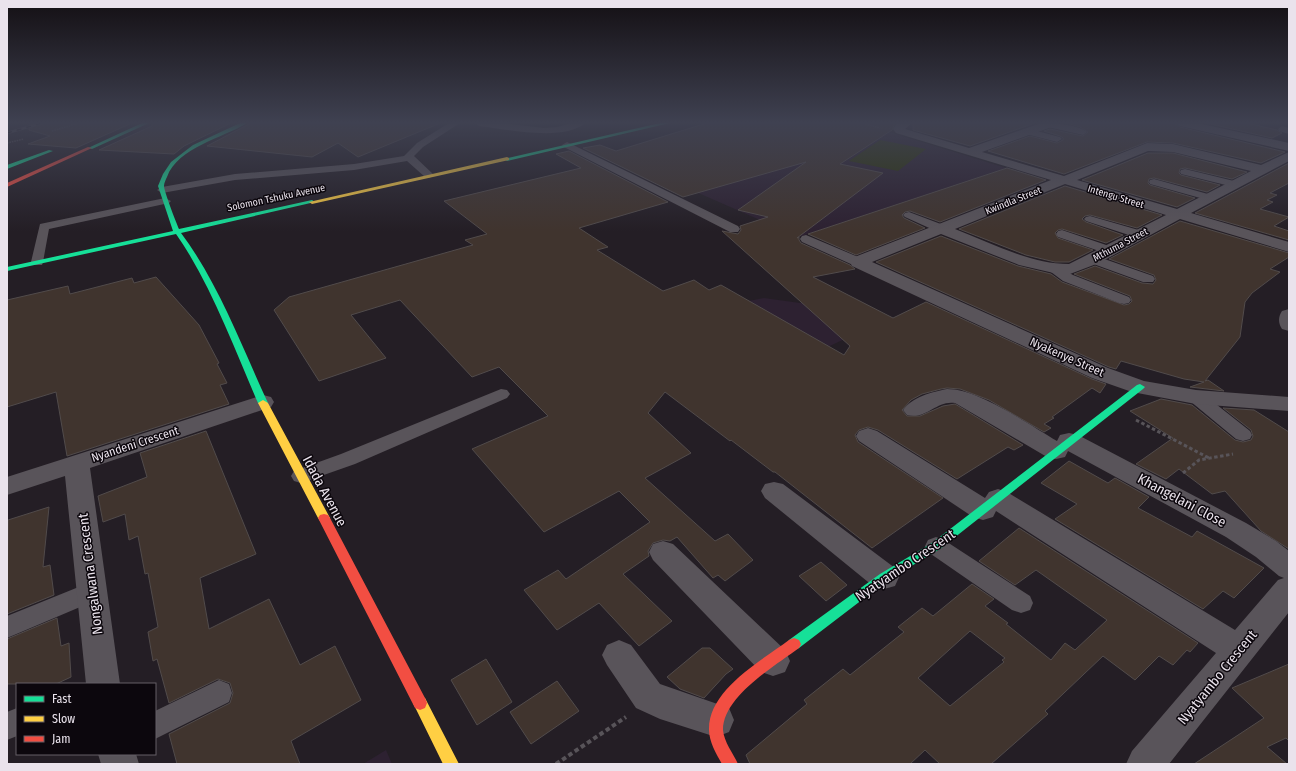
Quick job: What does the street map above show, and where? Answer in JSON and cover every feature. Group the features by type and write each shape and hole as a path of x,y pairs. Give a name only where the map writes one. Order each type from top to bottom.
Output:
{"street":[{"path":"7,167 28,159"},
{"path":"7,185 65,159"},
{"path":"164,196 162,181 177,159"},
{"name":"Solomon Tshuku Avenue","path":"7,269 176,230 503,159"},
{"name":"Intengu Street","path":"992,159 1289,247"},
{"name":"Kwindla Street","path":"858,262 1116,159"},
{"name":"Kwindla Street","path":"1218,159 1264,170"},
{"name":"Mthuma Street","path":"942,229 1034,264 1054,269 1070,269 1211,198 1234,184 1284,159"},
{"name":"Idada Avenue","path":"164,196 176,230 187,245 217,300 263,402 451,764"},
{"name":"Nyakenye Street","path":"858,262 1100,372 1140,386 1196,397 1289,404"},
{"path":"1289,315 1289,325"},
{"name":"Nyatyambo Crescent","path":"716,720 719,710 739,686 884,577 936,546 1140,386"},
{"name":"Khangelani Close","path":"915,410 944,396 954,395 969,400 1236,530 1266,549 1289,568"},
{"name":"Nyandeni Crescent","path":"7,486 263,402"},
{"path":"868,436 990,504 1239,650"},
{"name":"Nongalwana Crescent","path":"77,464 101,683"},
{"path":"774,491 884,577"},
{"path":"664,552 773,661"},
{"name":"Nyatyambo Crescent","path":"1146,764 1289,590"},
{"path":"619,655 648,696 660,702 716,720 717,734 730,764"}],"lane":[{"path":"37,262 44,227 235,177 341,169 403,159"},
{"path":"410,159 429,175"},
{"path":"595,159 734,229"},
{"path":"1185,172 1234,184"},
{"path":"1154,182 1211,198"},
{"path":"909,214 942,229"},
{"path":"1090,219 1138,234"},
{"path":"1062,234 1108,250"},
{"path":"806,239 858,262"},
{"path":"1092,259 1148,279"},
{"path":"1054,269 1068,278 1124,300"},
{"path":"301,476 348,459 501,394"},
{"path":"1196,397 1243,435"},
{"path":"936,546 1021,603"},
{"path":"7,627 91,592"},
{"path":"156,724 219,693"},
{"path":"7,726 16,722"}],"path":[{"path":"1112,408 1210,459"},
{"path":"1181,474 1199,460 1251,451 1243,435"},
{"path":"556,764 624,719 648,696"}],"shaded area":[{"path":"977,159 1006,168 799,237 623,160"},
{"path":"821,293 874,325 792,364 738,303 764,298 800,303"},
{"path":"386,750 392,764 363,764"}],"green space":[{"path":"852,159 913,159 898,171 849,161"}],"building":[{"path":"565,159 584,159 668,202 579,228 608,247 597,250 663,291 694,280 709,290 721,285 844,355 850,346 722,231 738,234 741,230 740,226 768,217 738,210 806,162 683,197 605,159 848,159 840,164 883,173 797,238 799,237 801,243 850,265 855,269 813,277 893,318 926,302 1092,379 1106,384 1100,393 1092,388 1052,417 1054,418 1044,424 1051,428 1044,432 989,400 960,389 941,389 922,394 911,400 902,410 907,416 920,416 943,406 955,404 1023,445 1014,450 1008,447 957,479 878,430 868,427 859,430 855,435 858,442 943,498 872,548 775,472 731,440 730,441 665,392 648,413 691,453 645,478 715,541 728,534 753,560 725,581 718,575 713,578 677,537 670,541 663,540 653,543 648,551 649,556 623,574 672,621 639,646 599,603 557,630 524,590 558,570 566,579 650,522 619,491 544,532 472,449 548,416 499,367 472,377 400,300 351,315 386,358 319,381 274,310 289,297 473,245 465,240 487,234 444,201 581,168"},
{"path":"1014,159 1103,159 1064,174"},
{"path":"1133,159 1196,159 1247,172 1232,179 1185,168 1180,169 1179,173 1181,175 1220,185 1207,192 1154,178 1149,179 1148,183 1150,185 1195,198 1177,207 1082,180"},
{"path":"1243,159 1270,159 1261,163"},
{"path":"1289,163 1289,183 1270,193 1277,195 1267,200 1273,202 1260,209 1289,217 1274,226 1289,231 1289,240 1195,213"},
{"path":"1007,168 1046,180 940,222 910,211 905,212 902,215 904,218 925,228 856,255 808,234"},
{"path":"1065,186 1162,215 1137,228 1090,215 1085,216 1082,219 1086,222 1123,235 1106,243 1062,229 1058,230 1055,233 1058,238 1093,250 1069,262 1055,262 1026,255 959,229"},
{"path":"1180,221 1289,253 1289,257 1270,269 1280,272 1252,293 1245,302 1240,337 1205,381 1208,380 1224,391 1190,387 1204,382 1184,379 1121,361 1116,369 1109,367 876,262 941,236 1018,266 1051,274 1062,282 1124,305 1129,304 1132,301 1130,296 1074,274 1095,266 1142,283 1153,284 1156,280 1154,275 1109,259"},
{"path":"156,277 199,325 219,363 217,364 227,383 220,385 229,404 67,456 56,392 7,407 7,300 68,286 70,294 132,278 134,283"},
{"path":"1161,399 1192,405 1235,440 1243,442 1251,440 1253,436 1251,430 1223,408 1254,410 1289,432 1289,549 1261,531 1225,491 1212,494 1179,469 1166,479 1136,464 1173,438 1130,411"},
{"path":"206,431 256,554 200,578 209,629 269,599 300,665 335,646 361,700 291,741 300,764 177,764 169,734 230,703 233,693 230,683 218,679 169,703 157,659 153,661 148,632 158,627 148,573 145,574 138,536 129,540 125,514 103,522 98,496 147,477 140,453"},
{"path":"1069,461 1108,483 1115,478 1149,497 1138,508 1192,537 1197,531 1264,568 1234,598 1223,591 1203,609 1055,519 1077,504 1041,483"},
{"path":"49,507 43,567 50,565 54,595 7,614 8,520"},
{"path":"1019,528 1198,643 1190,652 1187,650 1173,665 1159,656 1135,680 1103,656 1045,711 1048,714 991,764 940,764 925,750 910,764 750,764 746,755 807,704 804,700 843,669 850,675 904,632 898,627 922,608 933,616 972,584 994,599 985,606 1008,623 1006,624 1051,660 1065,643 1075,650 1107,620 1036,570 1015,585 979,561","holes":["970,631 1005,658 1002,660 1004,662 950,706 918,678"]},
{"path":"821,562 847,585 826,601 799,576"},
{"path":"57,618 61,646 69,643 71,677 58,683 7,684 7,639"},
{"path":"702,648 710,648 733,669 726,674 704,698 680,689 667,677"},
{"path":"486,659 512,702 477,725 451,680"},
{"path":"1289,664 1289,741 1286,738 1267,747 1287,764 1194,764 1264,718 1232,688"},
{"path":"557,681 579,711 531,744 510,712"}],"traffic: fast":[{"path":"7,167 29,159"},
{"path":"178,159 165,174 161,186 176,230 187,245 217,300 263,403"},
{"path":"7,269 312,202"},
{"path":"794,644 884,577 936,546 1140,387"}],"traffic: slow":[{"path":"312,202 507,159"},
{"path":"263,403 324,518"},
{"path":"420,703 451,764"}],"traffic: jam":[{"path":"7,185 65,159"},
{"path":"324,518 420,703"},
{"path":"730,764 719,743 716,730 718,717 724,704 733,692 745,681 794,644"}]}
